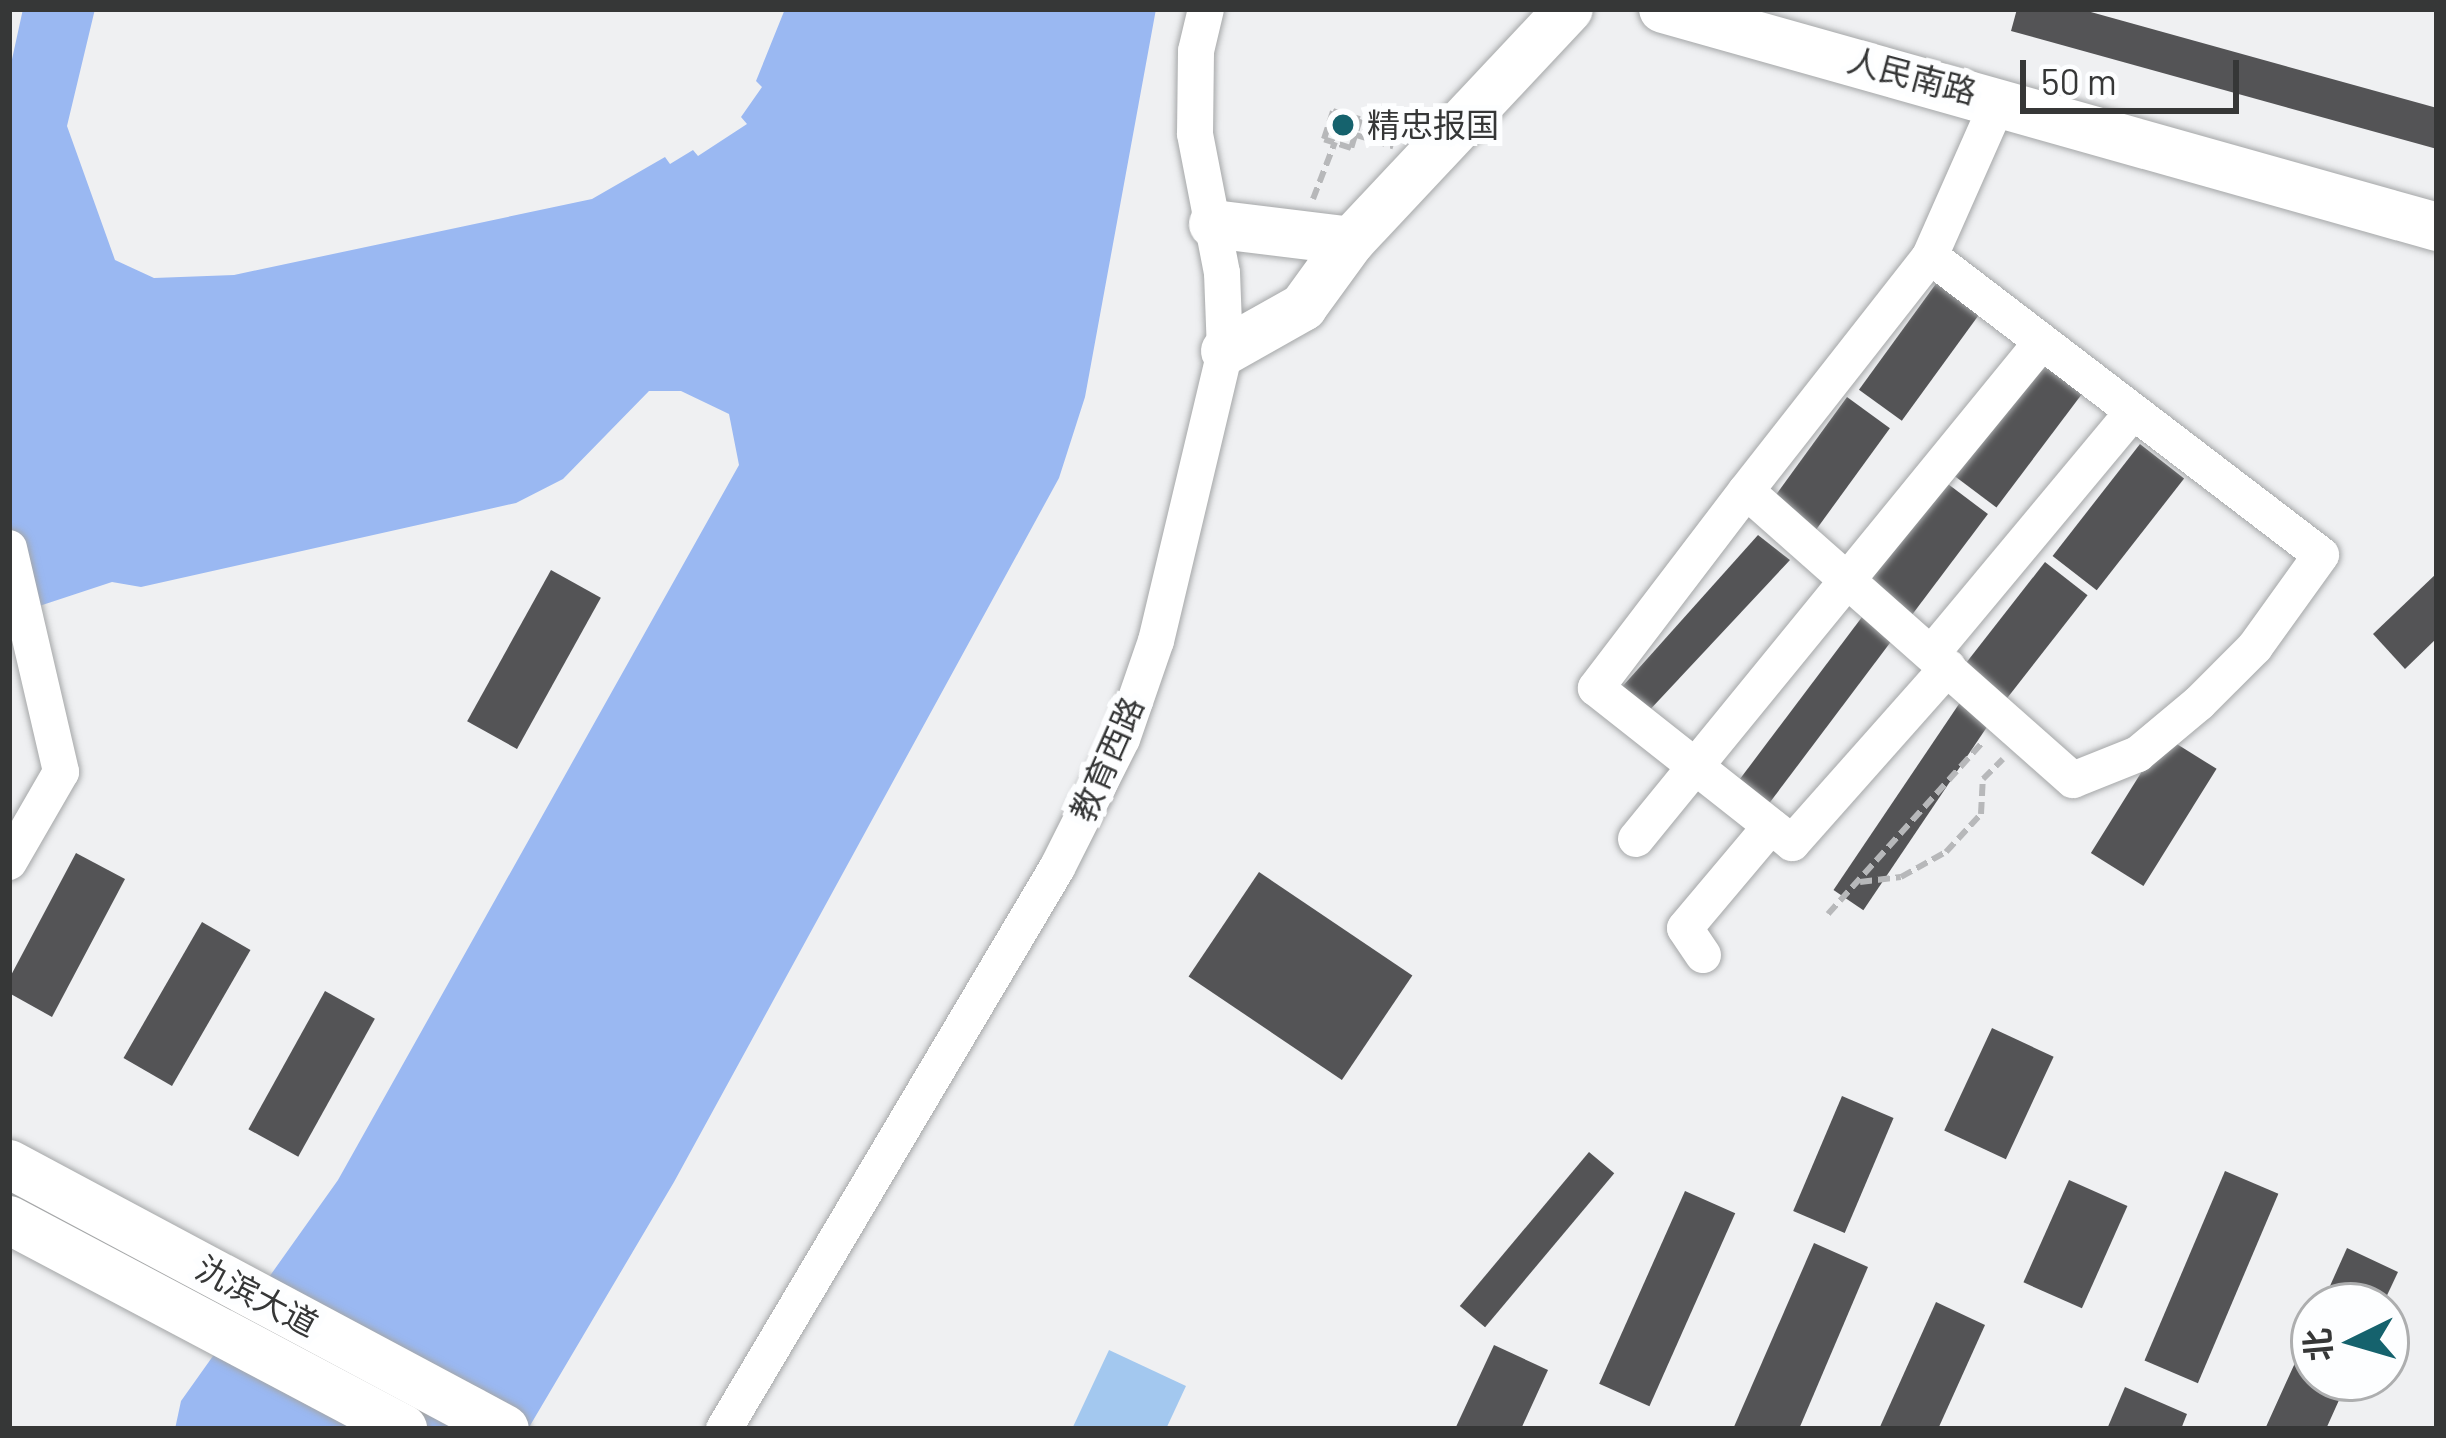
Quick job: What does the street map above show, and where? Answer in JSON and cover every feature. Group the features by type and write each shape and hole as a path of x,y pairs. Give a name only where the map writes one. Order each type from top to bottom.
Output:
{"main road":[{"path":"1226,351 1303,308 1351,241 1569,9"},
{"name":"人民南路","path":"1693,13 2437,227"},
{"path":"1213,224 1351,241"},
{"name":"氿滨大道","path":"9,1164 505,1429"},
{"name":"氿滨大道","path":"9,1220 404,1429"}],"street":[{"name":"教育西路","path":"724,1429 1045,889 1122,739 1175,583 1226,351 1213,224 1195,134 1196,51 1206,9"},
{"path":"1999,100 1930,256 1596,688 1792,843 2132,413"},
{"path":"1746,490 2073,779 2138,754 2255,647 2321,555 1930,256"},
{"path":"1636,839 2041,343"},
{"path":"9,548 61,772 9,862"},
{"path":"1703,955 1685,928 1771,826"}],"path":[{"path":"1333,111 1360,119 1352,148 1335,142 1324,139 1333,111"},
{"path":"1298,236 1335,142"},
{"path":"1828,914 2004,718"},
{"path":"1856,883 1901,877 1946,852 1981,814 1983,779 1995,764 2032,745"}],"shaded area":[{"path":"23,9 95,9 67,126 115,260 154,278 234,275 592,199 665,157 670,164 693,150 698,156 747,124 741,117 762,87 756,81 785,9 1156,9 1085,397 1059,478 674,1182 528,1429 175,1429 181,1401 338,1180 739,465 729,414 681,391 649,391 563,479 516,503 141,587 112,582 9,616 9,73"},
{"path":"1109,1350 1186,1386 1166,1429 1072,1429"}],"building":[{"path":"2017,9 2080,9 2437,108 2437,149 2011,31"},
{"path":"1943,274 1986,305 1902,421 1859,390"},
{"path":"2038,361 2082,394 1996,508 1953,474"},
{"path":"1847,397 1890,428 1806,543 1764,512"},
{"path":"2140,444 2184,478 2097,590 2053,556"},
{"path":"1944,481 1988,514 1902,628 1859,594"},
{"path":"1758,535 1790,560 1631,730 1604,707"},
{"path":"2045,562 2088,595 2001,706 1959,672"},
{"path":"551,570 601,598 517,749 467,721"},
{"path":"2437,573 2437,638 2405,669 2373,634"},
{"path":"1862,617 1892,640 1754,824 1724,801"},
{"path":"1961,701 1991,721 1863,910 1834,890"},
{"path":"2164,736 2217,769 2143,886 2091,853"},
{"path":"76,853 125,879 52,1017 9,993 9,979"},
{"path":"1259,872 1412,975 1342,1080 1189,976"},
{"path":"202,922 250,950 172,1086 124,1058"},
{"path":"325,991 375,1019 298,1157 248,1129"},
{"path":"1992,1028 2054,1057 2006,1159 1944,1130"},
{"path":"1842,1096 1894,1118 1845,1233 1793,1211"},
{"path":"1589,1152 1614,1173 1485,1327 1460,1306"},
{"path":"2225,1171 2278,1194 2198,1383 2145,1361"},
{"path":"2069,1180 2127,1206 2082,1308 2023,1282"},
{"path":"1685,1191 1735,1213 1649,1406 1599,1384"},
{"path":"1814,1243 1868,1267 1799,1429 1733,1429"},
{"path":"2347,1248 2398,1272 2393,1282 2332,1282"},
{"path":"1936,1302 1985,1325 1938,1429 1879,1429"},
{"path":"1494,1345 1548,1370 1521,1429 1455,1429"},
{"path":"2290,1374 2290,1402 2338,1402 2326,1429 2265,1429"},
{"path":"2125,1387 2187,1414 2181,1429 2107,1429"}],"place":[{"name":"精忠报国","path":"1343,125"}]}
